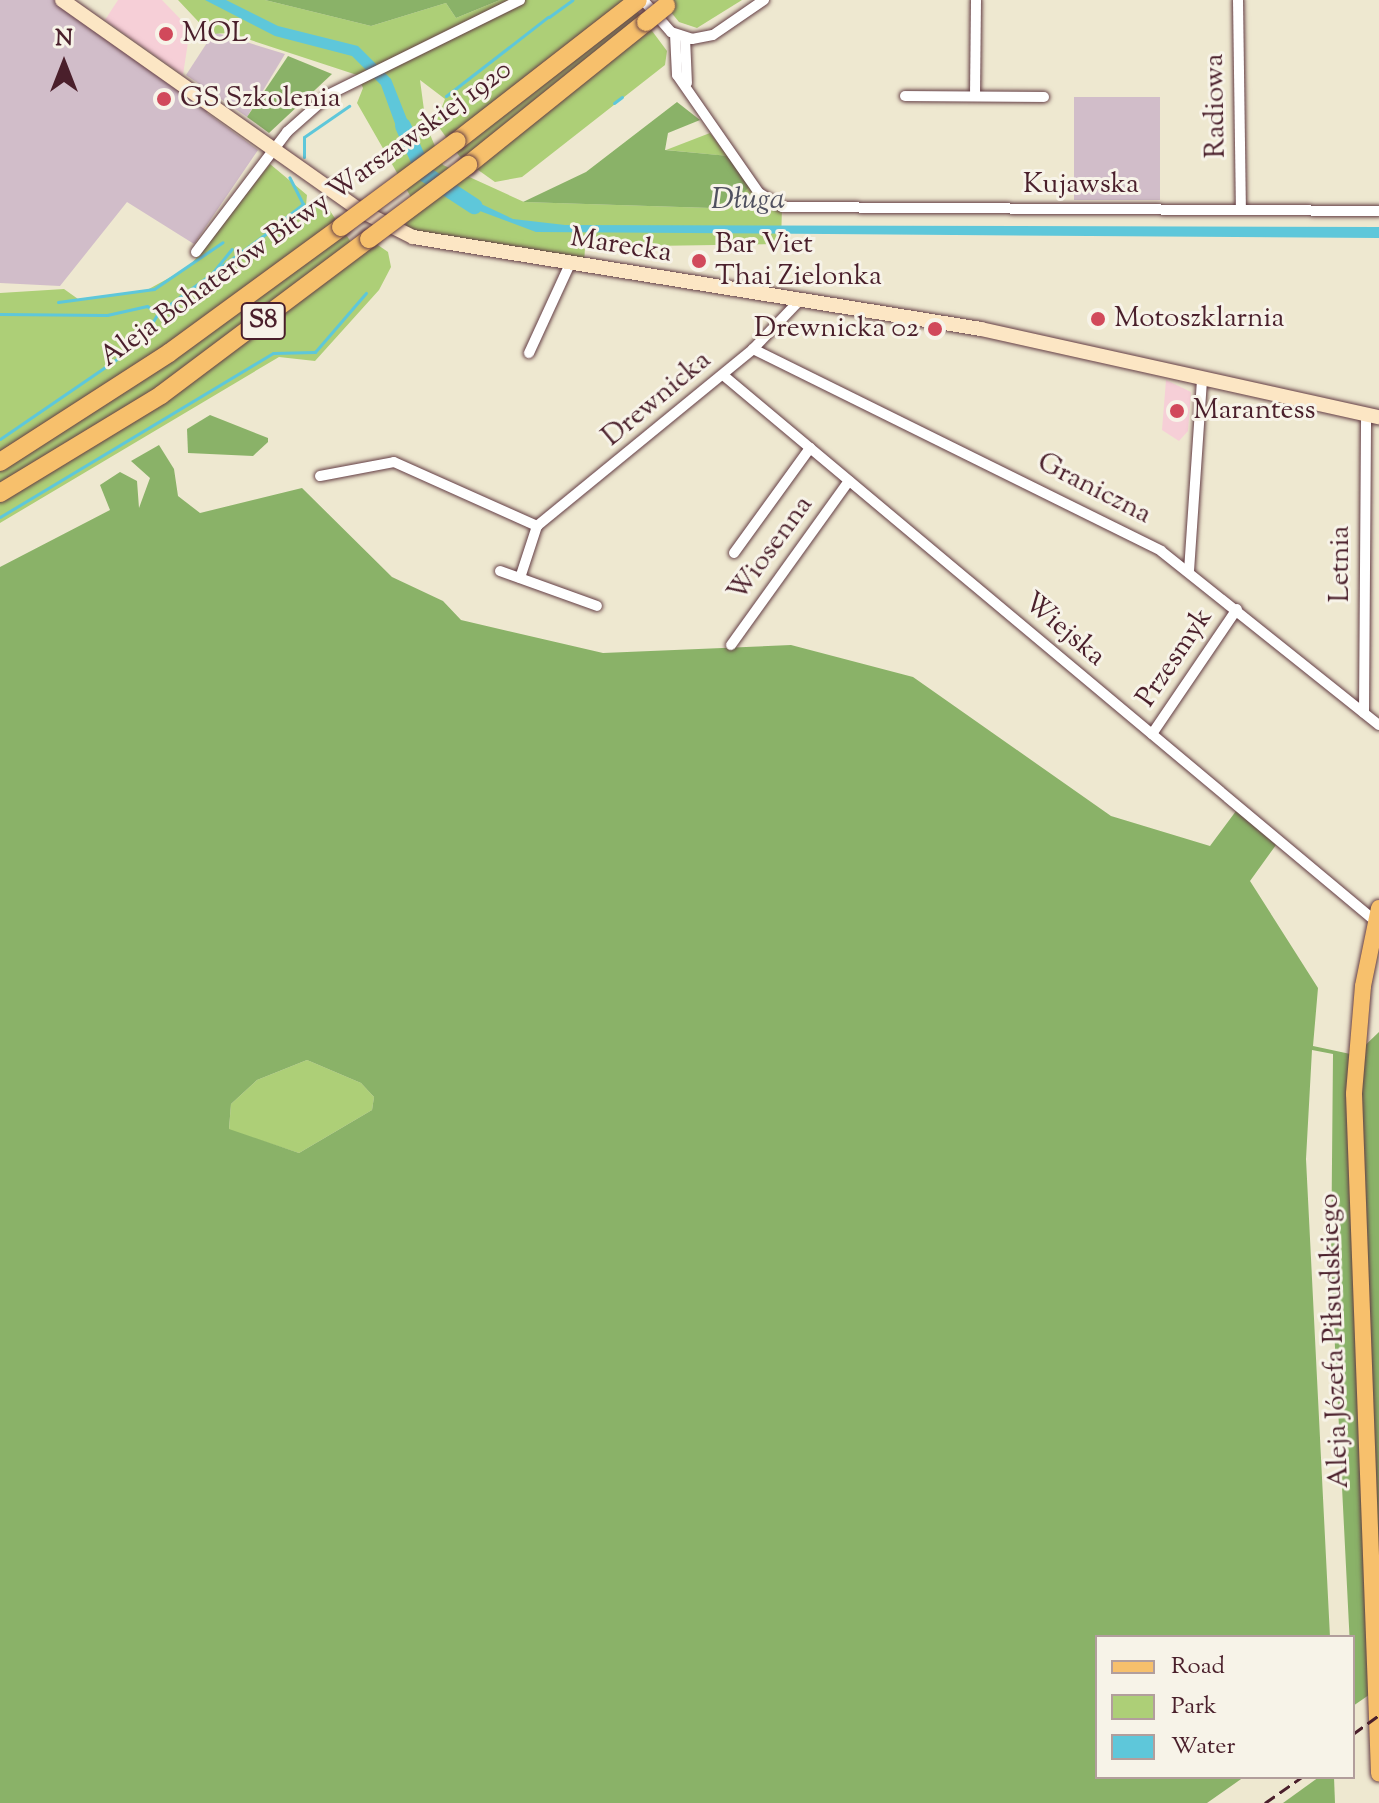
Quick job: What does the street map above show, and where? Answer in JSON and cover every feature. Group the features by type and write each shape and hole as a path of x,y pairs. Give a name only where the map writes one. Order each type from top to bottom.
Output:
{"highway":[{"name":"Aleja Bohaterów Bitwy Warszawskiej 1920","path":"0,462 169,353 457,141 638,2"},
{"name":"Aleja Bohaterów Bitwy Warszawskiej 1920","path":"0,493 161,395 468,165 670,3"}],"main road":[{"name":"Aleja Józefa Piłsudskiego","path":"1377,915 1355,1055 1354,1125 1379,1774"}],"street":[{"name":"Marecka","path":"62,0 274,149 401,232 570,264 993,331 1373,416"},
{"path":"196,252 274,149 305,114 359,78 520,0"},
{"path":"638,2 680,36 713,35 764,0"},
{"path":"975,96 976,0"},
{"name":"Radiowa","path":"1238,0 1241,210"},
{"name":"Kujawska","path":"680,36 688,86 759,193 782,207 1379,211"},
{"path":"905,96 1044,97"},
{"path":"529,353 570,264"},
{"name":"Drewnicka","path":"537,526 723,375 799,301"},
{"name":"Graniczna","path":"753,349 1100,517 1189,571 1379,725"},
{"name":"Wiejska","path":"723,375 1152,734 1377,915"},
{"path":"1189,571 1202,378"},
{"name":"Letnia","path":"1364,713 1373,416"},
{"path":"734,553 810,448"},
{"path":"320,476 394,462 537,526 520,578"},
{"name":"Wiosenna","path":"731,645 849,481"},
{"path":"500,571 597,606"},
{"name":"Przesmyk","path":"1152,734 1237,609"}],"shaded area":[{"path":"0,0 62,0 212,105 207,113 258,150 194,244 127,202 60,286 0,283"},
{"path":"118,0 162,0 190,29 183,75 105,20"},
{"path":"214,32 285,54 247,117 186,75"},
{"path":"1074,97 1160,97 1160,200 1074,200"},
{"path":"1166,380 1191,392 1188,431 1179,441 1162,430"}],"green space":[{"path":"178,0 265,0 371,26 446,3 456,18 500,0 629,0 667,51 665,65 522,177 495,182 460,157 436,123 445,99 420,80 426,125 443,165 524,202 711,208 752,184 782,207 781,244 585,247 584,266 401,232 416,206 357,103 363,88 357,75 229,33 210,34"},
{"path":"265,0 500,0 456,18 446,3 371,26"},
{"path":"661,0 742,0 697,28 679,22"},
{"path":"288,56 332,74 269,133 247,117"},
{"path":"677,102 700,120 668,133 665,150 729,156 752,184 741,195 711,208 523,202 586,172"},
{"path":"710,133 728,156 666,150"},
{"path":"270,164 307,195 306,205 326,205 351,242 362,234 388,252 391,267 379,290 315,361 279,357 0,523 0,293 64,289 78,299 147,290 189,267"},
{"path":"210,415 268,438 268,442 253,456 188,453 187,429"},
{"path":"159,445 174,469 178,496 200,513 302,488 392,577 443,601 461,620 603,653 791,645 913,677 1111,816 1210,846 1236,811 1276,845 1250,881 1318,988 1313,1046 1355,1055 1379,1032 1379,1688 1355,1705 1355,1635 1349,1635 1331,1268 1333,1054 1312,1050 1306,1159 1330,1635 1095,1635 1095,1779 1241,1779 1207,1803 0,1803 0,567 110,510 100,485 120,472 137,481 139,508 150,478 131,461","holes":["307,1060 361,1083 374,1097 372,1110 299,1153 229,1129 231,1104 257,1080"]},
{"path":"307,1060 361,1083 374,1097 372,1110 299,1153 229,1130 231,1104 257,1080"},
{"path":"1316,1779 1334,1779 1335,1803 1283,1803"}],"water":[{"path":"205,0 226,0 278,26 358,46 391,79 416,142 405,151 381,85 352,56 275,36"},
{"path":"462,195 513,219 565,225 1379,227 1379,238 536,232 453,201"}],"waterway":[{"path":"549,17 572,0"},
{"path":"446,96 548,17"},
{"path":"614,103 622,97"},
{"path":"304,157 304,137 349,106"},
{"name":"Długa","path":"403,126 425,174 474,206"},
{"path":"267,232 303,204 289,177"},
{"path":"0,314 107,315 147,306 158,313 267,233"},
{"path":"58,302 154,289 223,242"},
{"path":"209,277 232,249"},
{"path":"0,517 273,353 315,352 366,293"},
{"path":"0,439 140,343 158,313"}],"railway":[{"path":"1355,1733 1379,1715"},
{"path":"1265,1803 1299,1779"}],"place":[{"name":"MOL","path":"166,34"},
{"name":"GS Szkolenia","path":"164,99"},
{"name":"Bar Viet Thai Zielonka","path":"699,261"},
{"name":"Motoszklarnia","path":"1098,319"},
{"name":"Drewnicka 02","path":"935,329"},
{"name":"Marantess","path":"1177,411"}]}
